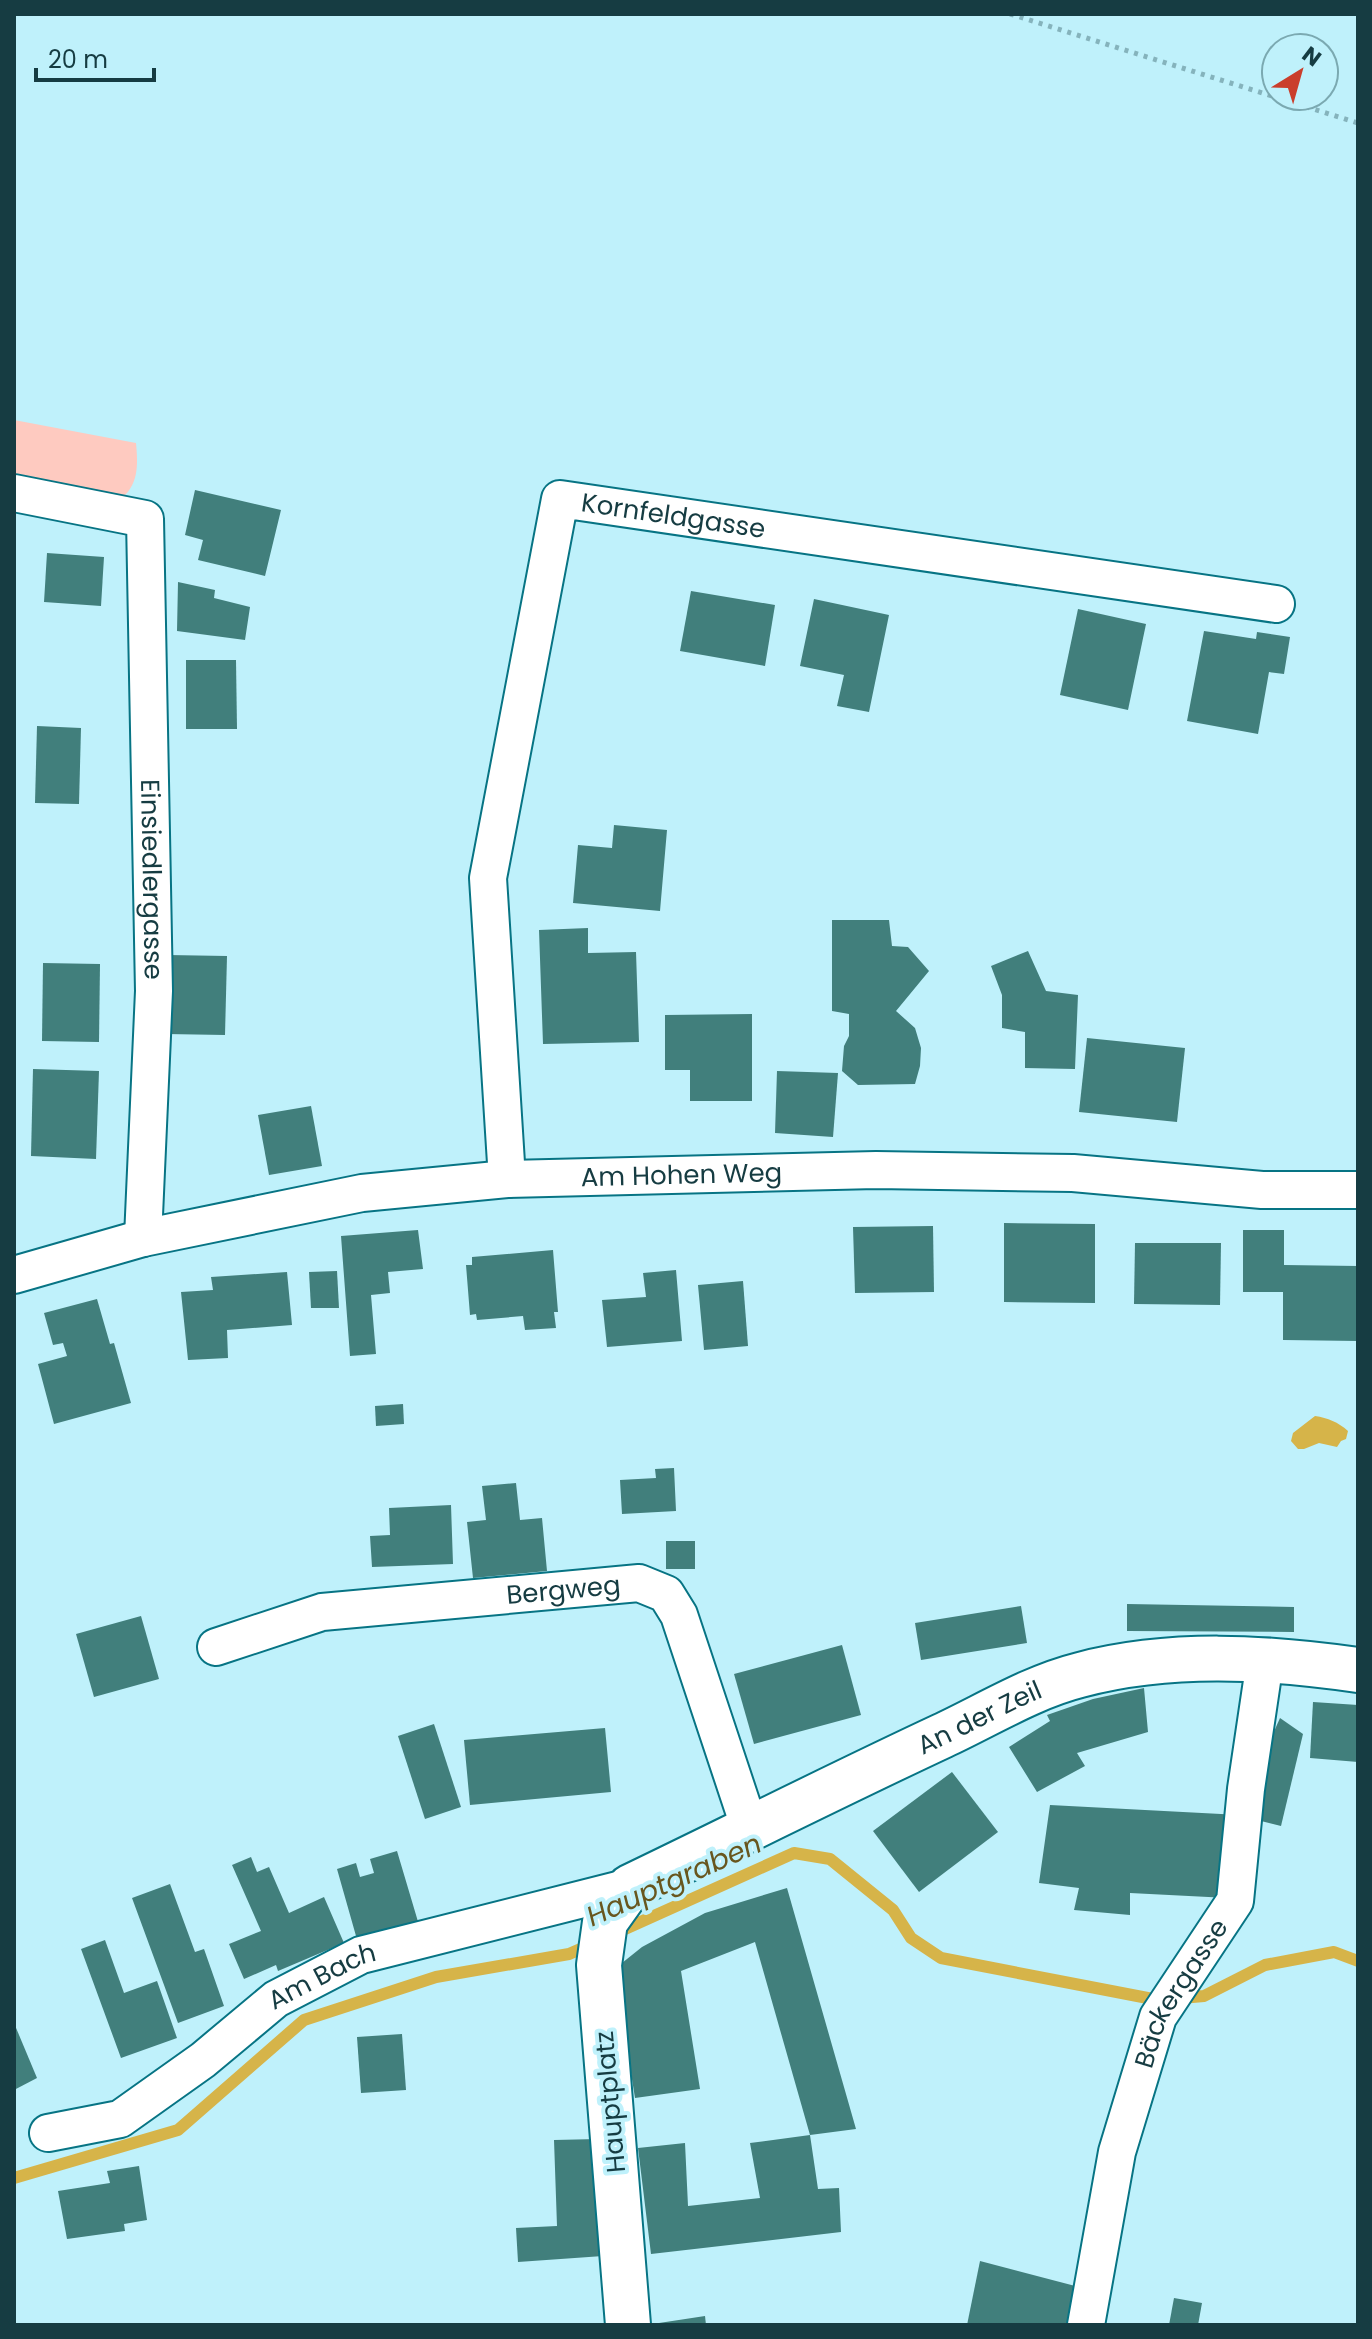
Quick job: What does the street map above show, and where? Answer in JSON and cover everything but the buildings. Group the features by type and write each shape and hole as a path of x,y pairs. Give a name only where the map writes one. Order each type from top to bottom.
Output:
{"street":[{"name":"Einsiedlergasse","path":"14,493 145,519 154,991 143,1238"},
{"name":"Kornfeldgasse","path":"507,1179 488,878 560,499 1276,604"},
{"name":"Am Hohen Weg","path":"14,1275 143,1238 362,1193 507,1179 876,1170 1058,1172 1262,1190 1358,1190"},
{"name":"Bergweg","path":"216,1647 322,1612 639,1583 666,1594 679,1615 750,1829"},
{"name":"An der Zeil","path":"630,1887 1046,1687 1080,1675 1179,1658 1224,1658 1358,1670"},
{"name":"Bäckergasse","path":"1086,2325 1117,2152 1158,2017 1235,1901 1246,1789 1265,1661"},
{"name":"Hauptplatz","path":"628,2325 599,1965 605,1922 630,1887"},
{"name":"Am Bach","path":"48,2133 120,2119 203,2060 276,1999 361,1955 630,1887"}],"path":[{"path":"1010,14 1358,123"}],"shaded area":[{"path":"14,420 136,443 134,482 119,500 14,482"},
{"path":"1315,1416 1344,1428 1348,1431 1346,1439 1337,1447 1319,1443 1298,1449 1291,1441 1293,1433"}],"waterway":[{"name":"Hauptgraben","path":"616,1933 794,1853 830,1859 893,1910 911,1938 941,1958 1158,2000 1204,1996 1265,1965 1334,1952 1358,1961"},
{"name":"Hauptgraben","path":"14,2178 178,2130 304,2020 436,1977 569,1954 592,1944"}]}
